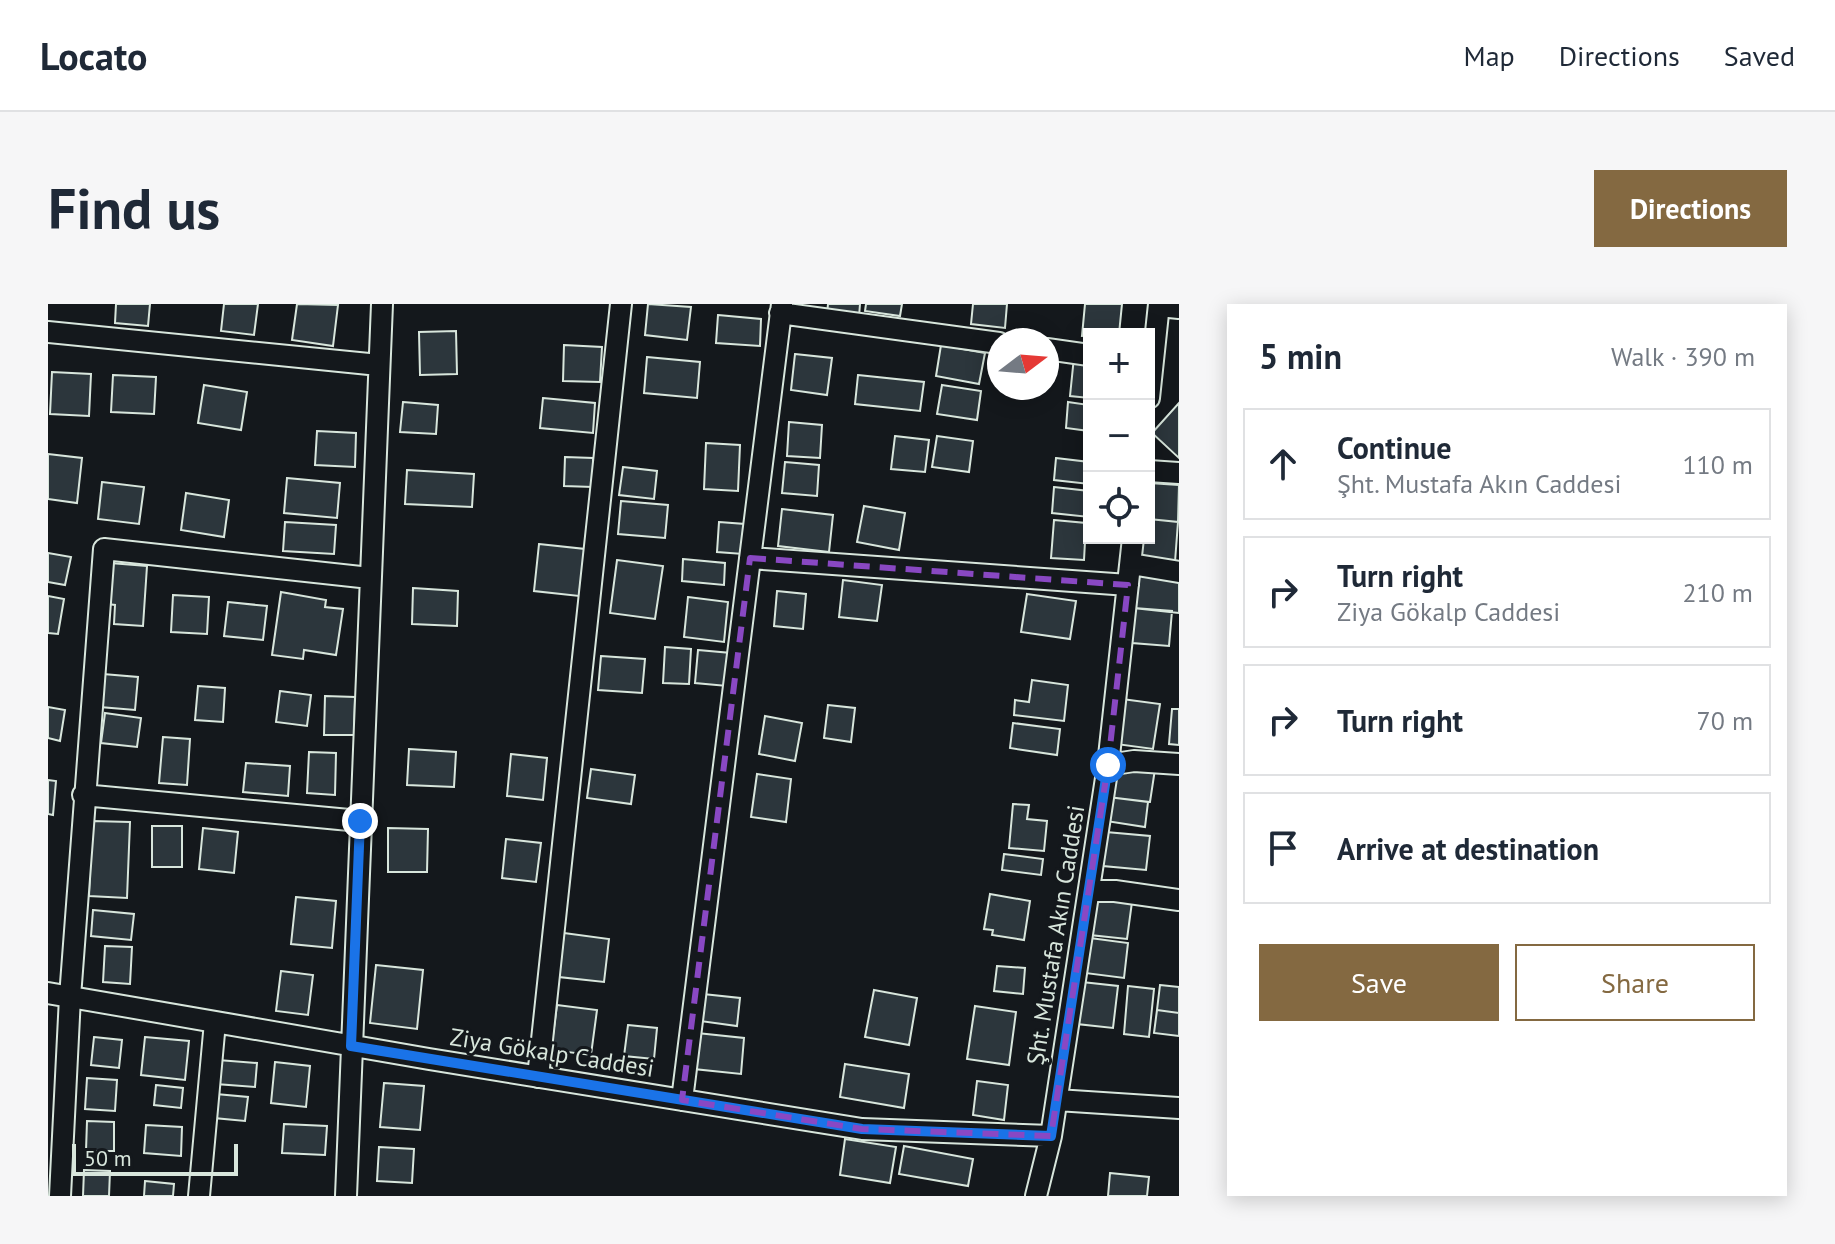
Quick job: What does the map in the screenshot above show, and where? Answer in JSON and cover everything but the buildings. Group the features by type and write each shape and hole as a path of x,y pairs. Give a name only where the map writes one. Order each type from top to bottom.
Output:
{"street":[{"path":"346,1196 382,304"},
{"path":"538,1077 621,304"},
{"path":"1155,349 1166,306"},
{"path":"682,1100 781,308 987,341"},
{"path":"48,332 379,365"},
{"path":"1059,351 1083,354"},
{"path":"1155,471 1179,473"},
{"name":"Şht. Mustafa Akın Caddesi","path":"1036,1196 1051,1136 1108,765 1133,544"},
{"path":"56,1190 83,795 104,549 370,578"},
{"path":"750,558 1130,575 1179,572"},
{"path":"1108,765 1134,761 1179,764"},
{"path":"83,795 360,821"},
{"path":"1089,891 1115,891 1179,900"},
{"name":"Ziya Gökalp Caddesi","path":"48,993 862,1129 1051,1136"},
{"path":"199,1196 215,1022"},
{"path":"1057,1100 1179,1108"}],"highlighted area":[{"path":"750,558 1128,585 1108,765 1051,1136 862,1129 682,1100"}],"route":[{"path":"360,821 351,1046 862,1129 1051,1136 1108,765"}]}
